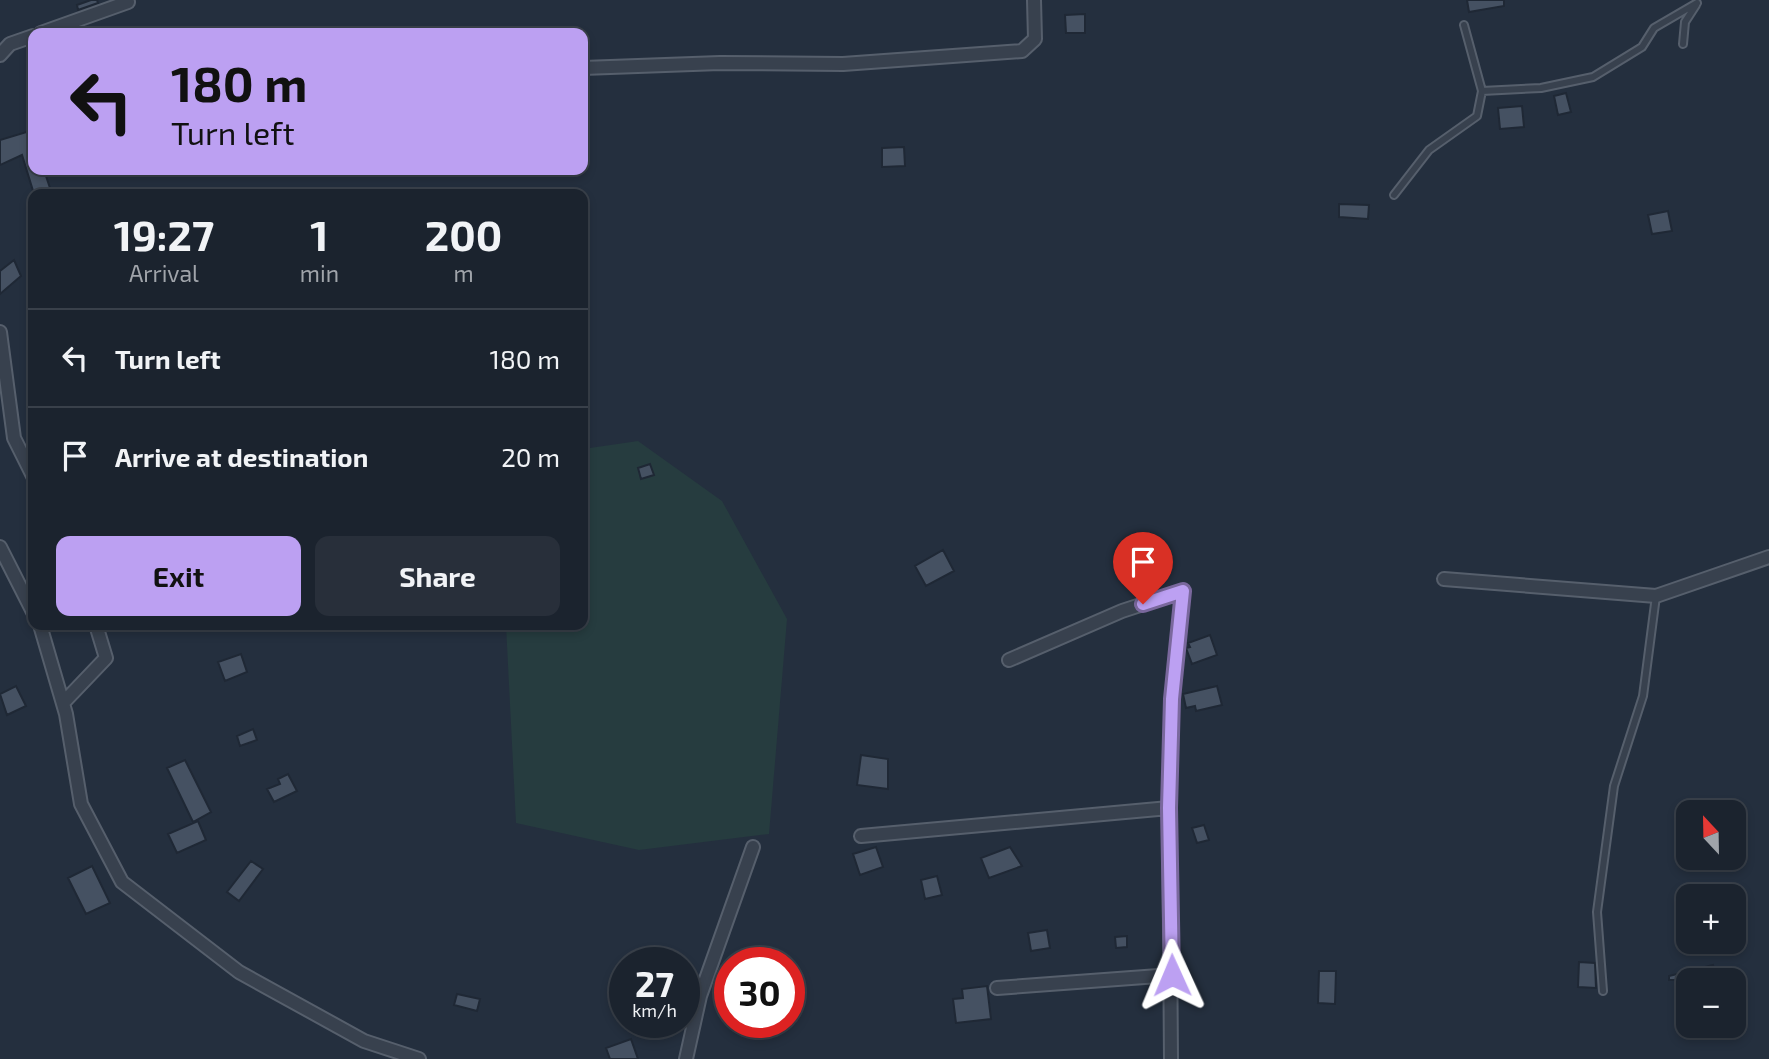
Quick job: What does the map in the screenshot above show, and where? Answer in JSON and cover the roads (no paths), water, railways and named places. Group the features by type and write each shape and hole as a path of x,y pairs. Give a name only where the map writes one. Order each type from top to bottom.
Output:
{"street":[{"path":"588,68 720,63 843,64 1023,51 1035,39 1034,0"},
{"path":"55,28 128,2"},
{"path":"0,55 10,44 28,38"},
{"path":"0,332 14,438 28,466"},
{"path":"0,548 28,602"},
{"path":"1444,579 1656,596 1769,557"},
{"path":"1009,660 1122,611 1183,591 1172,699 1169,808 1171,1059"},
{"path":"41,630 63,704 81,804 122,882 239,972 364,1041 419,1059"},
{"path":"63,704 106,658 98,630"},
{"path":"860,836 1169,808"},
{"path":"686,1059 700,996 753,846"},
{"path":"997,988 1172,975"}],"lane":[{"path":"1683,44 1685,22 1697,1"},
{"path":"1482,91 1541,88 1593,77 1642,47 1654,28 1697,1"},
{"path":"1394,195 1429,149 1477,116 1482,91 1464,25"},
{"path":"1603,991 1598,900 1614,786 1643,696 1656,596"}]}
